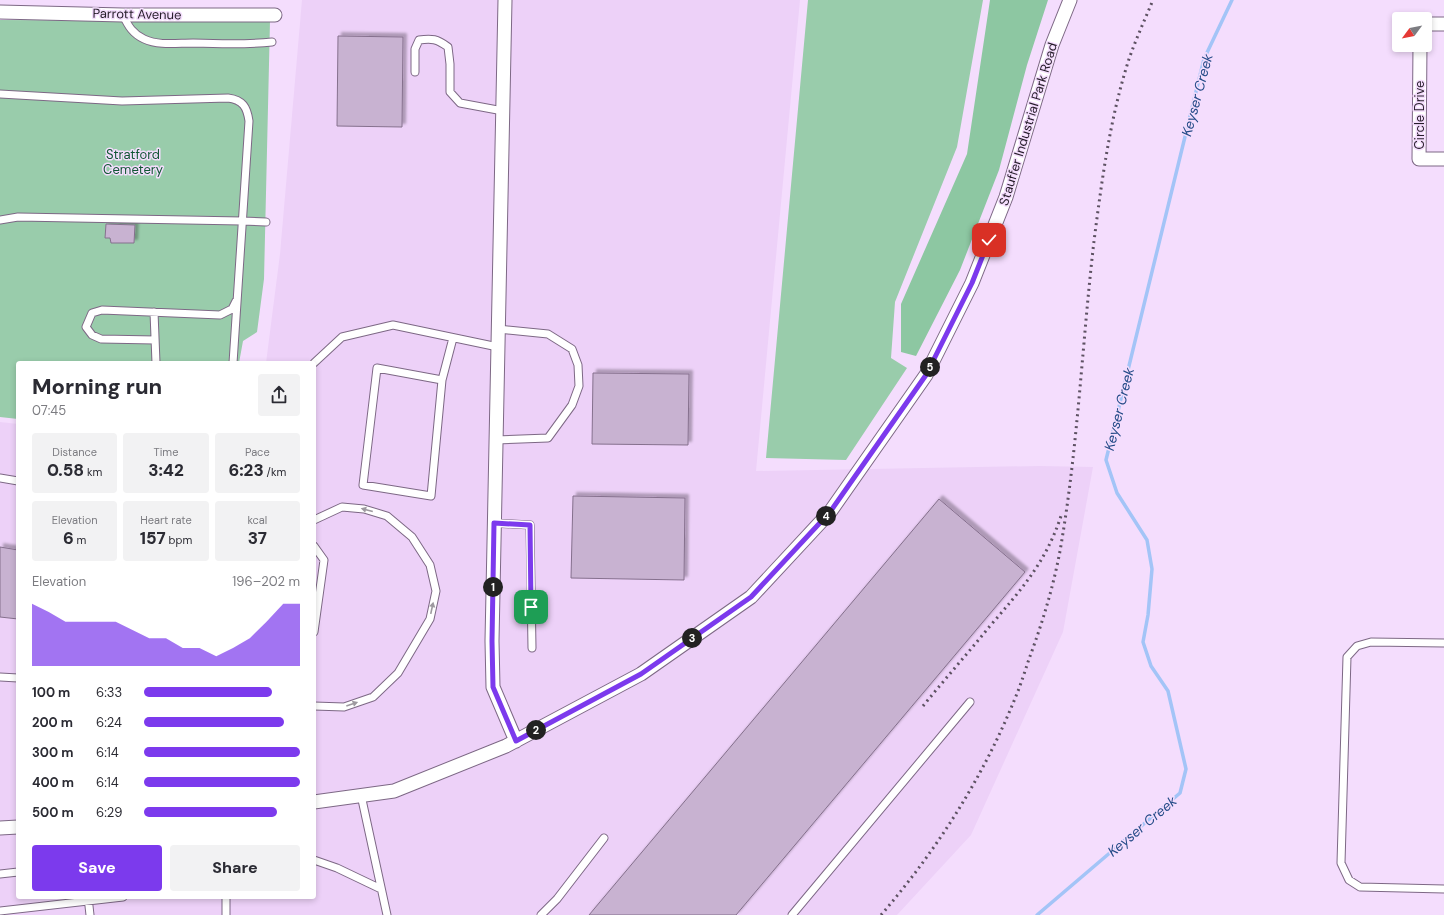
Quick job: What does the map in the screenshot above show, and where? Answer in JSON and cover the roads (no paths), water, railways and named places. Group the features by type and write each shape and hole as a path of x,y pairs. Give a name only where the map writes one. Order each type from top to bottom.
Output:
{"street":[{"path":"505,0 492,641 493,687 516,741"},
{"name":"Stauffer Industrial Park Road","path":"316,802 394,791 506,746 641,674 751,597 830,512 926,375 972,283 1006,197 1052,45 1070,0"},
{"name":"Parrott Avenue","path":"0,12 123,15 275,15"},
{"path":"1432,24 1444,24"},
{"name":"Circle Drive","path":"1420,52 1419,159 1444,159"},
{"path":"0,828 16,827"}],"lane":[{"path":"123,15 128,27 135,34 145,40 160,43 236,44 272,42"},
{"path":"415,72 415,49 419,40 428,38 439,40 448,47 450,64 450,92 455,98 460,103 503,111"},
{"path":"0,94 122,101 236,99 247,108 249,121 233,361"},
{"path":"0,220 18,217 266,222"},
{"path":"155,340 101,339 92,335 86,328 92,313 102,310 220,315 232,309 237,299"},
{"path":"154,312 156,361"},
{"path":"316,361 342,337 393,325 498,347"},
{"path":"496,440 548,438 572,406 579,386 578,365 572,349 548,334 498,329"},
{"path":"442,380 378,368 363,485 431,496 442,380 453,338"},
{"path":"0,478 16,481"},
{"path":"316,519 342,507 364,509 387,516 412,537 430,565 436,591 430,619 398,673 393,678 373,697 344,707 316,706"},
{"path":"494,523 530,525 532,648"},
{"path":"316,549 324,560 316,618"},
{"path":"1444,643 1371,642 1357,646 1347,657 1341,863 1349,880 1360,887 1444,888"},
{"path":"0,677 16,678"},
{"path":"792,915 970,702"},
{"path":"361,795 387,915"},
{"path":"541,915 557,899 604,838"},
{"path":"316,861 337,868 381,889"},
{"path":"0,874 16,872"},
{"path":"0,911 88,899 90,915"},
{"path":"226,899 226,915"}],"waterway":[{"name":"Keyser Creek","path":"1037,915 1180,793 1186,769 1168,691 1151,666 1143,642 1148,615 1152,569 1147,540 1117,493 1106,460 1204,59 1232,0"}],"railway":[{"path":"881,915 921,865 958,811 974,783 1003,726 1018,691 1047,606 1060,551 1071,474 1094,241 1107,149 1122,81 1129,59 1153,0"},
{"path":"923,706 1032,575 1048,548 1061,516"}],"park label":[{"name":"Stratford Cemetery","path":"133,162"}]}
